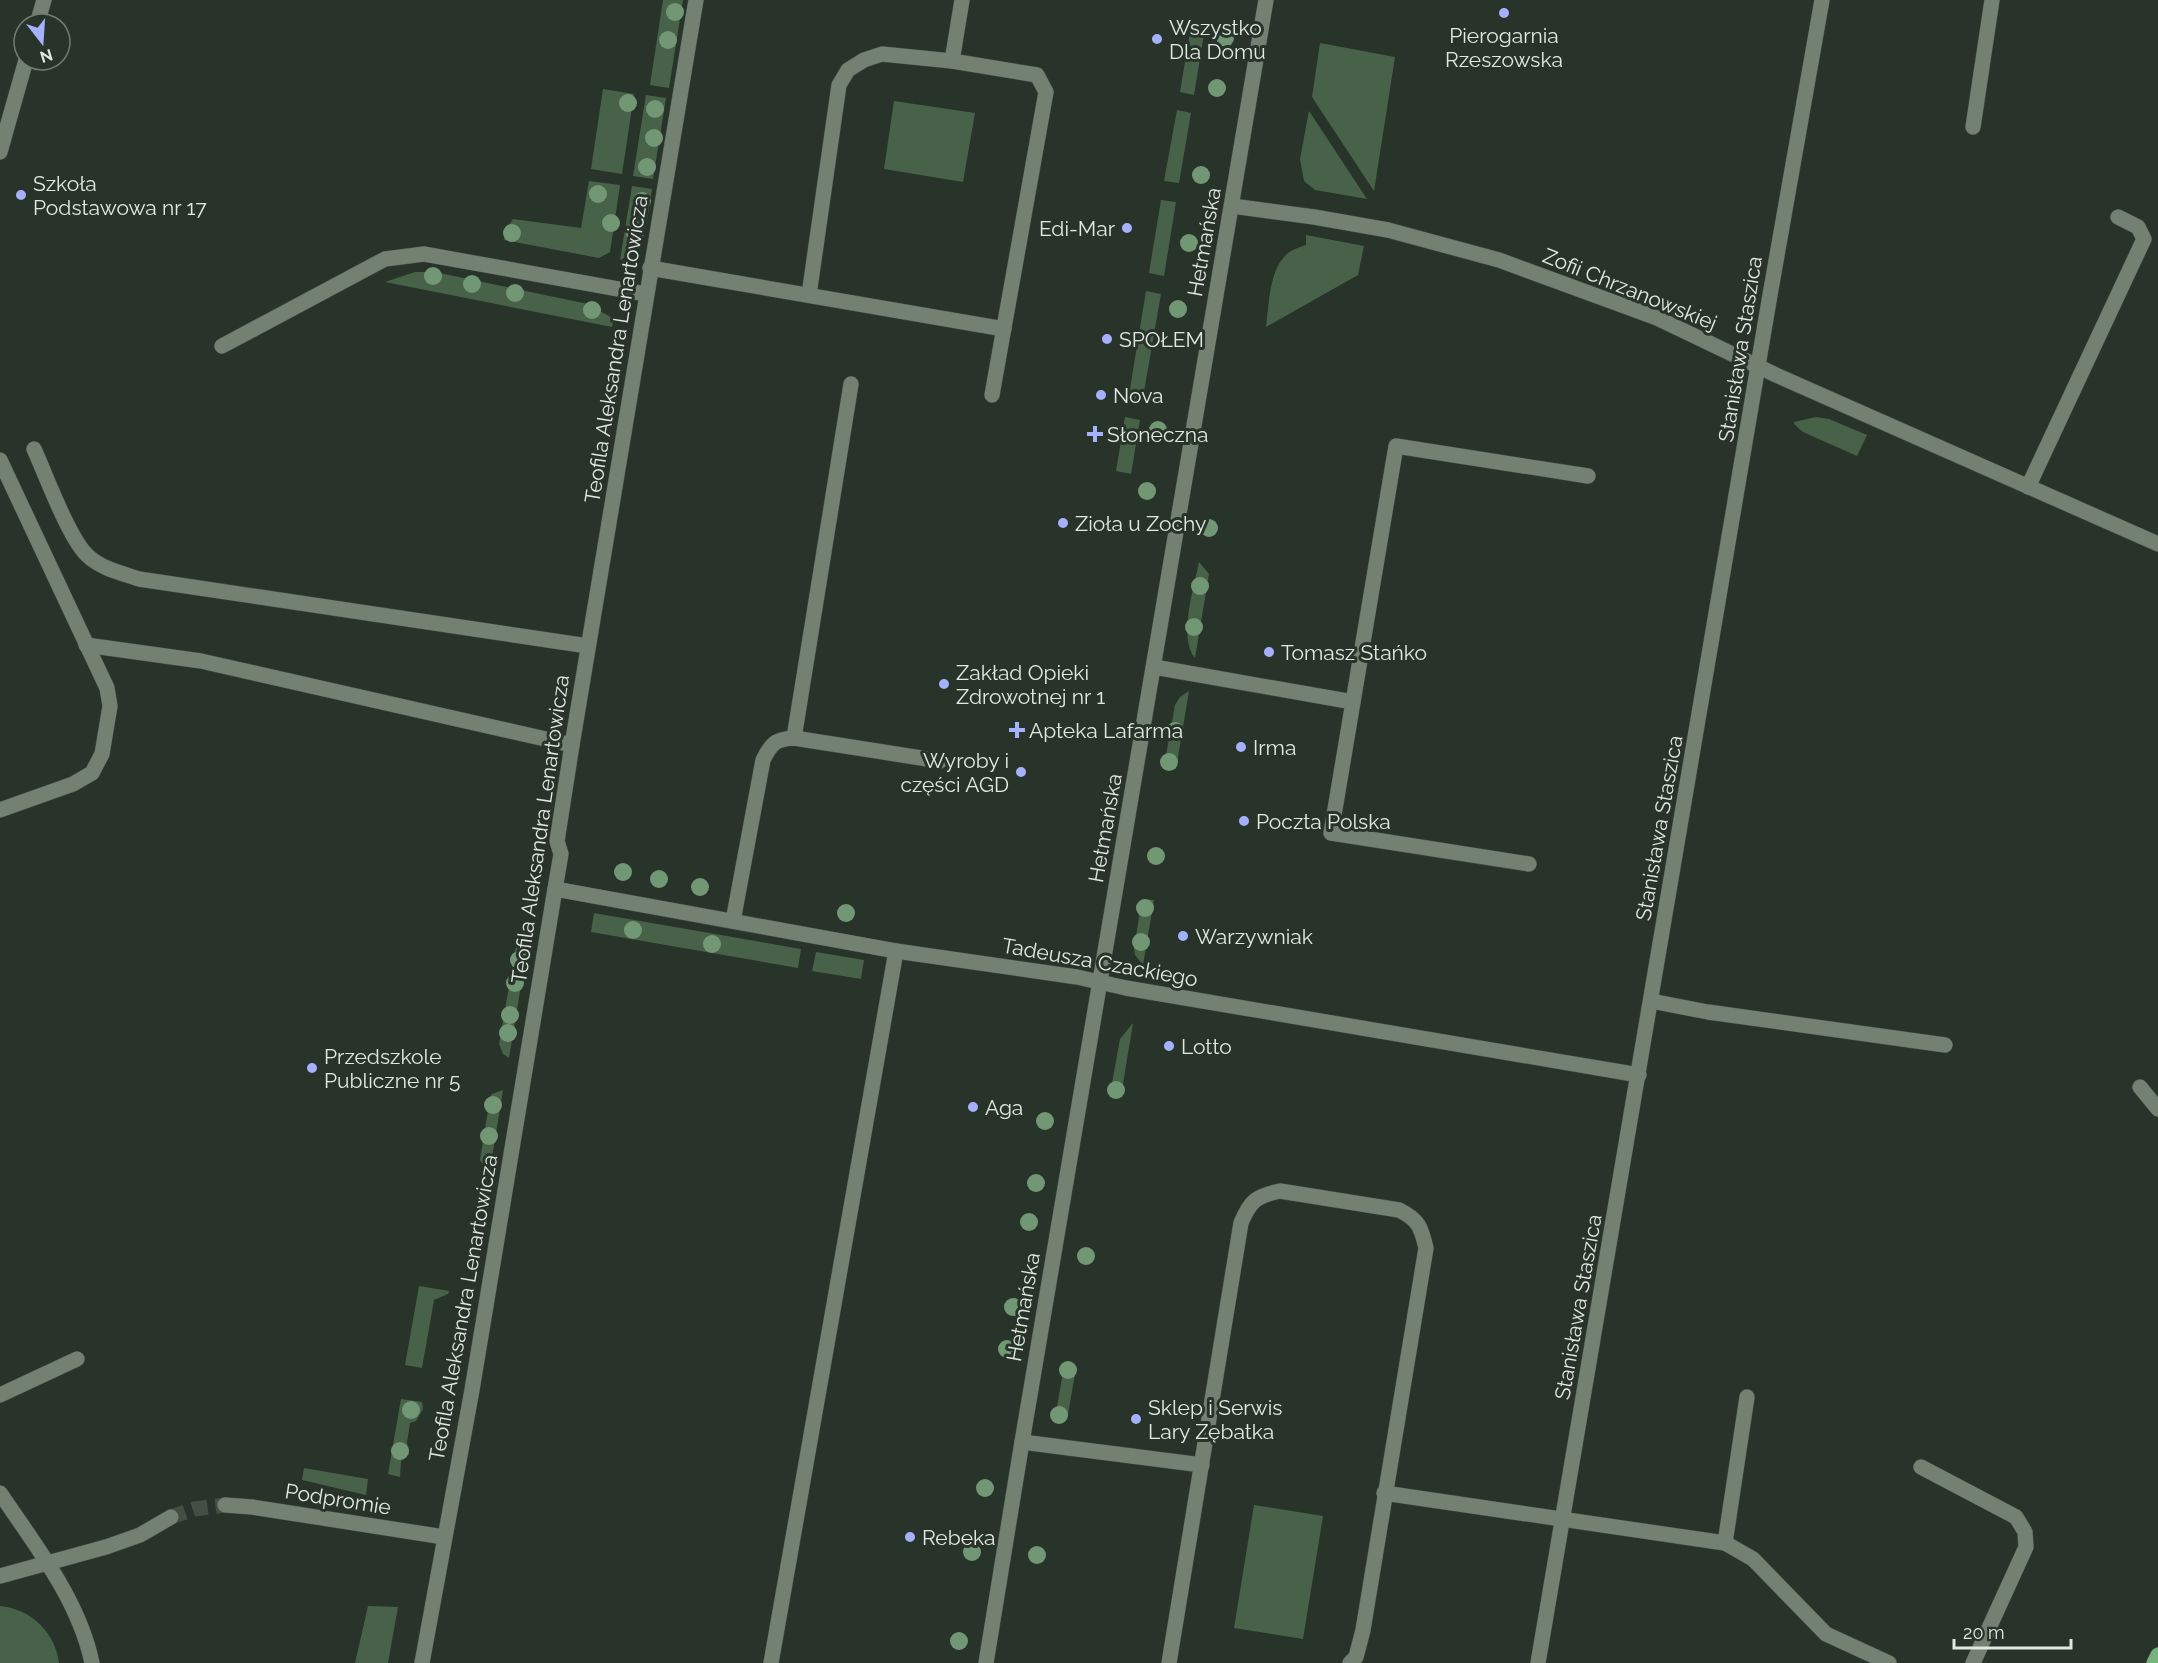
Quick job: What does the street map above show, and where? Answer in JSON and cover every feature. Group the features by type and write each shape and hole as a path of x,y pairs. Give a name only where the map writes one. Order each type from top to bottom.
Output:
{"main road":[{"path":"2154,1663 2158,1655"}],"street":[{"name":"Teofila Aleksandra Lenartowicza","path":"422,1663 472,1390 561,854 557,841 572,745 696,0"},
{"path":"952,61 962,0"},
{"name":"Hetmańska","path":"986,1663 1266,0"},
{"name":"Stanisława Staszica","path":"1538,1663 1822,0"},
{"path":"1973,127 1992,0"},
{"path":"809,294 839,85 848,69 882,54 952,61 1036,75 1046,92 992,395"},
{"path":"0,152 23,72"},
{"name":"Zofii Chrzanowskiej","path":"1232,206 1388,230 1499,260 1657,318 1759,367 2158,544"},
{"path":"2028,487 2144,239 2138,226 2118,217"},
{"path":"222,345 385,259 404,256 424,254 646,294"},
{"path":"650,268 1004,329"},
{"path":"794,738 851,384"},
{"path":"1529,864 1331,833 1396,446 1588,476"},
{"path":"34,449 75,539 88,556 110,569 139,579 588,646"},
{"path":"0,460 107,688 110,706 102,754 92,773 74,784 0,810"},
{"path":"86,645 201,662 572,745"},
{"path":"1154,667 1353,702"},
{"path":"733,921 763,760 770,745 783,738 794,738 940,761"},
{"name":"Tadeusza Czackiego","path":"555,889 896,951 1077,977 1099,983 1639,1076"},
{"path":"771,1663 896,951"},
{"path":"1651,1001 1708,1012 1945,1045"},
{"path":"2139,1087 2158,1109"},
{"path":"1169,1663 1241,1223 1248,1206 1262,1195 1280,1191 1399,1210 1412,1217 1422,1232 1426,1248 1363,1630 1356,1657 1350,1663"},
{"path":"0,1395 77,1359"},
{"path":"1725,1543 1747,1397"},
{"path":"1022,1442 1202,1465"},
{"path":"1921,1467 2016,1517 2025,1532 2026,1547 1972,1663"},
{"path":"0,1492 47,1563 82,1628 92,1663"},
{"path":"1384,1494 1725,1543 1753,1559 1826,1634 1889,1663"},
{"name":"Podpromie","path":"225,1505 252,1507 444,1537"},
{"path":"0,1576 106,1548 140,1535 171,1517"}],"green space":[{"path":"663,0 683,0 669,88 650,85"},
{"path":"1191,26 1205,28 1194,95 1180,92"},
{"path":"1320,43 1395,57 1374,191 1312,97"},
{"path":"603,89 634,94 622,174 591,169"},
{"path":"646,95 666,98 653,179 633,176"},
{"path":"894,101 975,113 963,182 884,169"},
{"path":"1177,110 1191,113 1179,183 1164,181"},
{"path":"1309,111 1367,199 1315,190 1304,181 1300,159"},
{"path":"589,181 620,185 610,252 599,258 504,240 506,229 513,219 581,228"},
{"path":"632,186 652,189 649,210 641,239 629,254 620,260"},
{"path":"1161,200 1176,202 1164,276 1149,273"},
{"path":"1306,235 1364,246 1358,275 1266,327 1270,290 1275,272 1286,255 1306,245"},
{"path":"415,272 435,272 588,304 614,319 612,327 385,282"},
{"path":"1146,291 1161,294 1142,403 1128,401"},
{"path":"1125,417 1140,420 1131,474 1116,471"},
{"path":"1816,417 1829,419 1867,435 1857,456 1803,432 1794,424 1794,422"},
{"path":"1199,562 1209,574 1195,658 1190,649 1187,625"},
{"path":"1189,691 1176,769 1164,767 1175,705 1180,697"},
{"path":"1142,899 1154,900 1143,965 1135,955 1134,948"},
{"path":"594,913 801,949 798,968 591,932"},
{"path":"517,941 528,943 509,1058 503,1054 499,1044"},
{"path":"816,952 864,960 861,979 812,971"},
{"path":"1133,1023 1121,1096 1110,1094 1120,1039"},
{"path":"503,1090 490,1170 485,1168 480,1160 490,1098 492,1094"},
{"path":"419,1286 449,1291 448,1294 434,1300 422,1368 405,1365"},
{"path":"1064,1366 1076,1368 1067,1420 1055,1419"},
{"path":"401,1399 422,1402 423,1409 416,1421 410,1423 407,1442 409,1454 401,1461 400,1477 388,1474"},
{"path":"304,1468 368,1479 366,1495 302,1480"},
{"path":"1254,1505 1323,1516 1303,1639 1234,1628"},
{"path":"0,1606 22,1612 40,1624 52,1641 59,1663 0,1663"},
{"path":"368,1606 398,1607 388,1663 355,1663"}],"tunnel":[{"path":"171,1517 194,1509 225,1505"}],"place":[{"name":"Pierogarnia Rzeszowska","path":"1504,13"},
{"name":"Wszystko Dla Domu","path":"1157,39"},
{"name":"Szkoła Podstawowa nr 17","path":"21,195"},
{"name":"Edi-Mar","path":"1127,228"},
{"name":"SPOŁEM","path":"1107,339"},
{"name":"Nova","path":"1101,395"},
{"name":"Słoneczna","path":"1095,434"},
{"name":"Zioła u Zochy","path":"1063,523"},
{"name":"Tomasz Stańko","path":"1269,652"},
{"name":"Zakład Opieki Zdrowotnej nr 1","path":"944,684"},
{"name":"Apteka Lafarma","path":"1017,730"},
{"name":"Irma","path":"1241,747"},
{"name":"Wyroby i części AGD","path":"1021,772"},
{"name":"Poczta Polska","path":"1244,821"},
{"name":"Warzywniak","path":"1183,936"},
{"name":"Lotto","path":"1169,1046"},
{"name":"Przedszkole Publiczne nr 5","path":"312,1068"},
{"name":"Aga","path":"973,1107"},
{"name":"Sklep i Serwis Lary Zębatka","path":"1136,1419"},
{"name":"Rebeka","path":"910,1537"}]}
